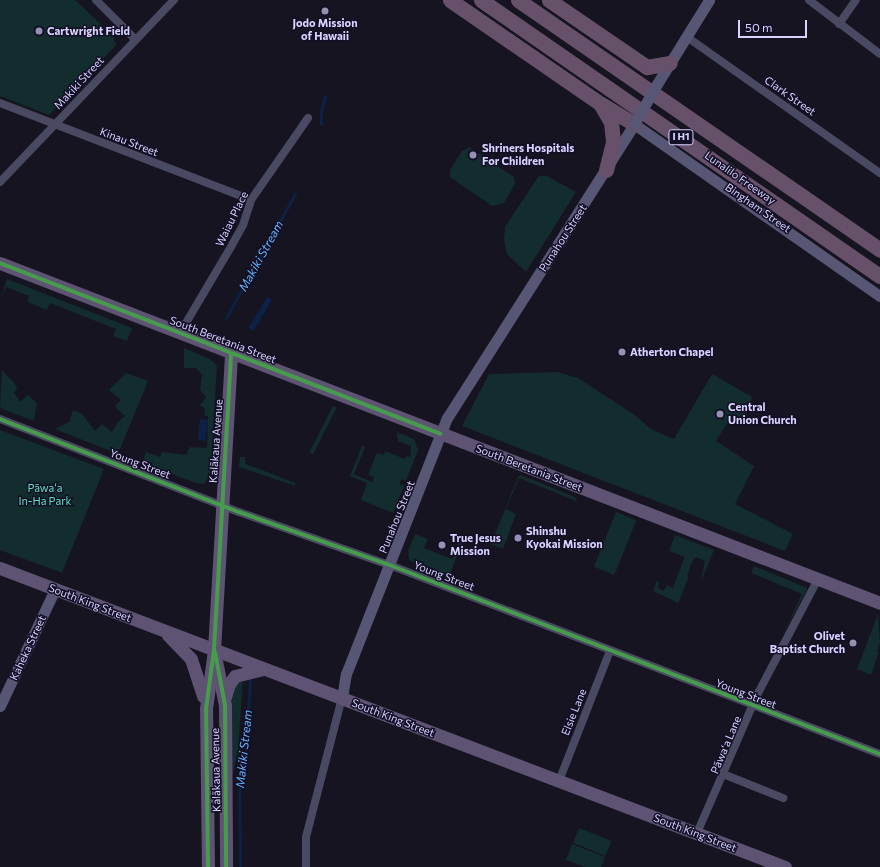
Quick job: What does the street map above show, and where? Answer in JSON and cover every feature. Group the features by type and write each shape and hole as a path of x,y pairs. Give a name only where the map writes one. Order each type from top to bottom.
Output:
{"highway":[{"path":"450,0 600,104 634,124"},
{"name":"Lunalilo Freeway","path":"481,0 880,276"},
{"name":"Lunalilo Freeway","path":"518,0 880,250"},
{"path":"549,0 647,67 670,63"},
{"path":"600,104 611,122 613,142 606,170"}],"main road":[{"name":"Punahou Street","path":"342,698 346,674 387,564 447,418 606,170 709,0"},
{"name":"Bingham Street","path":"634,124 750,203 880,296"},
{"name":"South Beretania Street","path":"0,263 880,603"},
{"name":"Kalākaua Avenue","path":"208,867 206,709 214,650 220,505 231,353"},
{"name":"South King Street","path":"0,568 785,867"},
{"name":"Kaheka Street","path":"0,706 55,589"},
{"path":"162,630 191,659 199,678 206,709"},
{"name":"Kalākaua Avenue","path":"214,650 225,705 226,867"},
{"path":"225,705 227,689 233,678 242,673 264,669"}],"street":[{"path":"96,0 135,39"},
{"name":"Makiki Street","path":"0,182 135,39 174,0"},
{"path":"808,0 880,54"},
{"path":"839,24 856,0"},
{"name":"Clark Street","path":"687,37 880,173"},
{"name":"Kinau Street","path":"0,103 251,200"},
{"name":"Waiau Place","path":"180,333 243,225 251,200 308,118"},
{"name":"Young Street","path":"0,419 220,505 387,564 752,706 880,754"},
{"name":"Pāwaʻa Lane","path":"697,834 752,706 818,579"},
{"name":"Elsie Lane","path":"559,781 610,651"},
{"name":"Punahou Street","path":"306,867 306,837 342,698"},
{"path":"723,774 783,798"}],"green space":[{"name":"Cartwright Field","path":"0,0 75,0 113,36 116,45 49,115 0,96"},
{"path":"470,147 514,177 515,184 504,203 492,206 450,177 450,170 462,151"},
{"path":"539,176 547,176 576,192 526,272 507,254 504,239 505,227"},
{"path":"7,279 132,328 127,341 113,336 116,329 50,303 47,310 27,302 29,296 6,287 0,302"},
{"path":"184,348 210,359 217,366 210,474 204,484 196,483 142,463 146,452 160,457 162,452 186,455 190,447 207,448 208,416 204,416 205,409 200,405 206,397 200,390 202,375 196,368 184,368"},
{"path":"2,370 15,384 17,389 14,392 20,402 28,395 37,403 34,421 0,408"},
{"path":"557,372 578,378 636,416 651,429 674,439 712,374 752,397 746,415 728,422 716,441 754,466 735,504 793,534 785,551 462,426 489,374"},
{"path":"126,373 148,381 118,454 55,429 69,422 73,410 82,414 95,431 102,424 112,432 117,423 125,416 115,406 121,400 109,390"},
{"path":"333,406 337,408 313,454 309,452"},
{"name":"Pāwaʻa In-Ha Park","path":"0,430 104,469 62,573 0,550"},
{"path":"397,432 414,439 418,450 406,481 402,479 399,484 404,486 393,513 361,500 367,483 350,476 362,446 365,447 354,474 372,482 374,477 368,475 377,453 384,455 385,451 405,459 407,456 410,457 411,446 398,441"},
{"path":"240,457 245,457 246,464 295,483 295,486 239,467"},
{"path":"521,475 577,498 576,501 519,478 506,509 516,514 503,549 491,544 518,477"},
{"path":"616,512 636,520 614,575 594,567"},
{"path":"415,534 428,539 424,548 452,559 459,541 462,542 449,577 409,560 408,551"},
{"path":"675,535 714,550 701,581 705,561 696,557 692,562 687,576 689,577 678,603 653,591 657,581 659,582 658,588 664,591 667,585 673,588 685,557 669,551"},
{"path":"754,566 807,588 782,636 802,594 751,573"},
{"path":"878,614 880,642 877,651 879,652 871,675 857,669"},
{"path":"243,678 238,752 230,785 229,734 233,690"},
{"path":"579,828 611,841 605,856 573,843"},
{"path":"572,844 605,857 601,867 585,867 566,860"}],"water":[{"path":"267,297 272,300 254,331 248,328"},
{"path":"200,419 208,420 205,441 197,440"}],"waterway":[{"name":"Makiki Stream","path":"321,124 321,111 325,97"},
{"name":"Makiki Stream","path":"226,318 295,194"},
{"name":"Makiki Stream","path":"240,867 239,777 246,746 250,678"}],"cycle path":[{"path":"0,263 440,434"},
{"path":"208,867 206,709 214,650 231,353"},
{"path":"0,419 239,512 387,564 880,754"},
{"path":"215,652 225,705 226,867"}],"place":[{"name":"Jodo Mission of Hawaii","path":"325,11"},
{"name":"Cartwright Field","path":"39,31"},
{"name":"Shriners Hospitals For Children","path":"473,155"},
{"name":"Atherton Chapel","path":"622,352"},
{"name":"Central Union Church","path":"720,414"},
{"name":"Shinshu Kyokai Mission","path":"518,538"},
{"name":"True Jesus Mission","path":"442,545"},
{"name":"Olivet Baptist Church","path":"853,643"}]}
